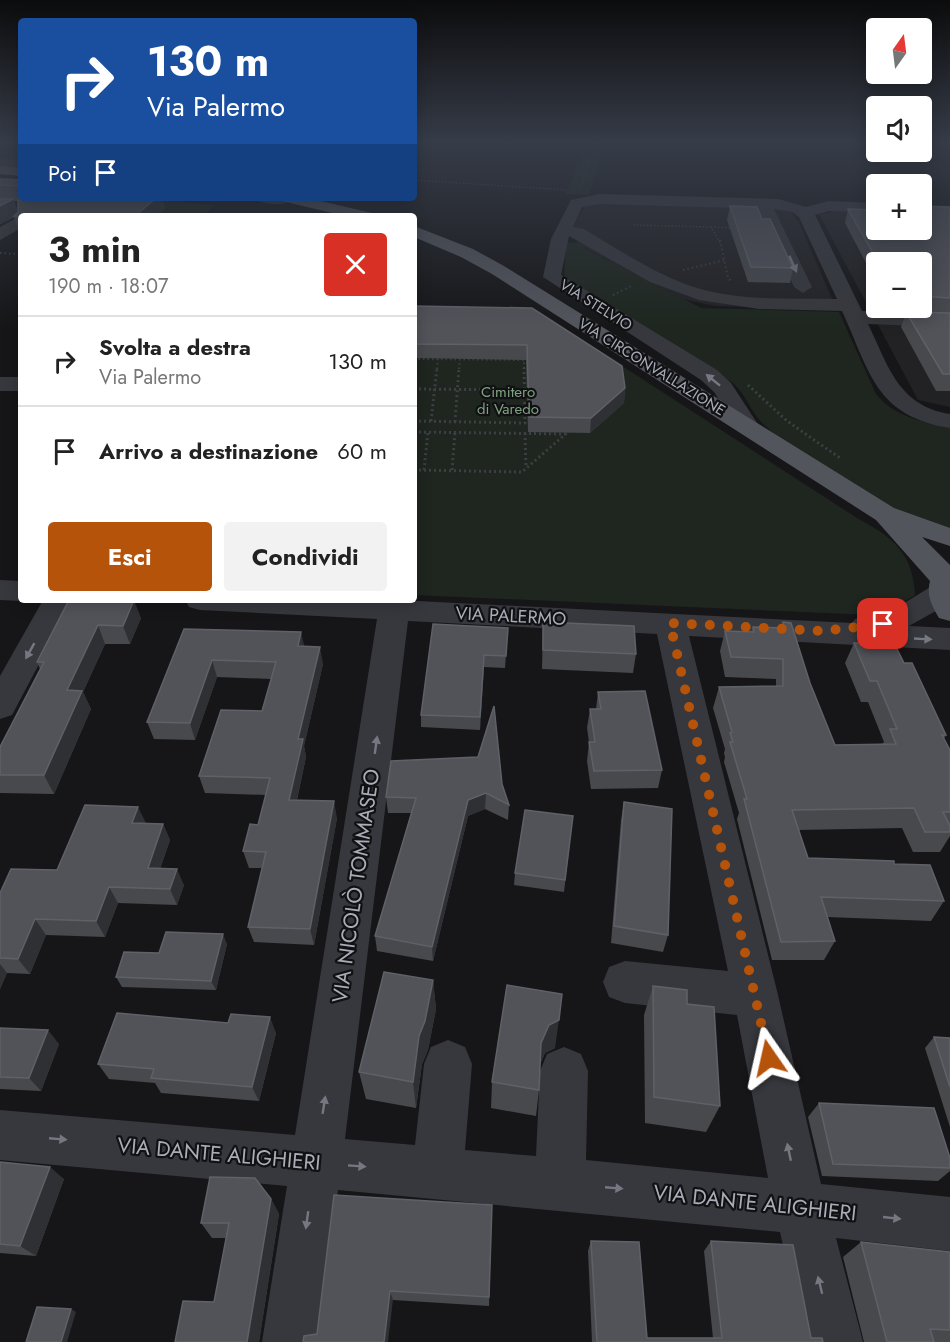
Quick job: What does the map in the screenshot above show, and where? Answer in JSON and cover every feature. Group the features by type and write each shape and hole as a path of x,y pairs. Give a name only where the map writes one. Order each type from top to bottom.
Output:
{"main road":[{"path":"312,204 353,213"},
{"name":"VIA CIRCONVALLAZIONE","path":"417,232 467,253 498,270 884,514 950,538"},
{"name":"VIA CIRCONVALLAZIONE","path":"884,514 947,589"}],"street":[{"name":"VIA STELVIO","path":"572,204 551,268 552,277 709,375 723,388 747,426"},
{"path":"729,204 768,212 803,287"},
{"path":"759,204 778,204 796,208 806,214 889,389 897,399 921,414 950,421"},
{"path":"806,214 812,208 866,208"},
{"path":"0,235 18,219"},
{"path":"563,235 592,241 645,271 705,296 950,321"},
{"path":"0,384 18,384"},
{"name":"VIA PALERMO","path":"823,631 883,624 909,615 947,589"},
{"path":"0,590 18,591"},
{"path":"0,706 56,603"},
{"name":"VIA PALERMO","path":"265,603 950,639"},
{"name":"VIA NICOLÒ TOMMASEO","path":"291,1342 394,609"},
{"path":"670,623 834,1342"},
{"path":"625,982 756,995"},
{"path":"438,1172 448,1064"},
{"path":"560,1184 564,1071"},
{"name":"VIA DANTE ALIGHIERI","path":"0,1135 438,1172 950,1224"}],"path":[{"path":"633,225 730,228"},
{"path":"711,227 719,237 728,278 732,282"},
{"path":"0,253 18,254"},
{"path":"612,302 615,294 639,282"},
{"path":"449,360 450,351"},
{"path":"417,359 524,360 525,423 417,421"},
{"path":"430,422 438,359"},
{"path":"456,422 460,360"},
{"path":"524,365 534,365"},
{"path":"417,389 524,390"},
{"path":"417,470 522,472 574,426"},
{"path":"417,432 565,434"},
{"path":"424,470 428,432"},
{"path":"452,471 455,432"},
{"path":"525,433 526,468"}],"shaded area":[{"path":"660,204 790,209 799,223 837,310 715,306 678,298 583,247 589,246 572,228 585,205"},
{"path":"835,211 866,213 866,240 932,240 932,224 950,215 950,407 918,400 874,318 932,318 932,252 866,252 866,302 819,214"}],"green space":[{"path":"109,204 213,205 206,213 64,213"},
{"path":"579,242 590,245 584,248 701,308 839,312 876,394 883,402 910,417 950,427 950,533 876,500 805,458 763,424 733,383 564,279 566,243"},
{"name":"Cimitero di Varedo","path":"548,318 881,532 898,547 905,557 910,568 915,595 897,606 873,615 417,595 417,320"}],"building":[{"path":"18,204 149,204 138,213 18,213 18,216 14,216 18,212"},
{"path":"730,206 757,207 762,219 770,219 793,268 751,267"},
{"path":"932,206 950,207 950,298 932,297 932,252 872,252 848,209 866,210 866,240 932,240"},
{"path":"417,306 532,308 622,366 625,388 591,418 529,417 527,345 417,344"},
{"path":"932,313 950,313 950,374 943,374 910,318 932,318"},
{"path":"67,603 133,603 123,626 98,625 67,690 82,691 44,775 0,775 0,747 44,662 37,662"},
{"path":"543,622 634,626 636,654 543,650"},
{"path":"783,622 791,623 810,683 835,745 896,744 890,729 897,729 877,681 870,681 854,643 894,643 904,663 912,663 946,735 942,735 950,750 950,812 943,812 950,826 950,832 925,832 914,808 792,810 808,858 894,861 894,864 930,865 944,901 821,897 835,941 781,942 744,799 747,799 730,742 733,742 730,733 732,732 719,687 783,686 783,659 731,657 725,631 754,632 753,627 783,628"},
{"path":"433,624 508,628 506,656 484,655 480,717 421,715"},
{"path":"184,629 301,632 298,646 320,647 298,739 303,739 289,800 334,801 310,929 248,927 266,852 243,851 250,824 258,825 270,778 199,776 221,710 262,711 276,662 212,660 190,723 147,722"},
{"path":"645,691 662,770 594,771 589,742 595,742 590,709 601,709 598,692"},
{"path":"494,706 502,784 509,805 486,793 468,800 432,947 375,936 416,798 386,797 391,761 478,757"},
{"path":"624,802 672,809 668,935 614,926"},
{"path":"85,805 138,807 132,823 163,824 148,868 177,869 170,889 109,887 96,921 35,919 18,959 0,958 0,893 11,869 57,870"},
{"path":"525,810 573,816 565,880 515,873"},
{"path":"166,932 223,934 211,981 116,977 124,952 159,953"},
{"path":"384,972 433,980 425,1021 419,1036 413,1082 359,1072"},
{"path":"507,985 562,994 559,1020 549,1025 541,1043 539,1090 492,1082"},
{"path":"653,986 687,990 687,1004 714,1007 720,1106 654,1097"},
{"path":"117,1013 228,1023 231,1014 270,1017 252,1087 151,1078 154,1069 98,1064"},
{"path":"0,1028 48,1030 29,1078 0,1077"},
{"path":"934,1037 950,1038 950,1087"},
{"path":"819,1103 934,1108 950,1158 950,1168 833,1164"},
{"path":"0,1162 50,1167 20,1246 0,1244"},
{"path":"210,1177 255,1178 271,1199 247,1342 175,1342 183,1301 214,1302 229,1223 201,1223"},
{"path":"334,1195 492,1205 489,1297 390,1291 384,1342 303,1342 304,1336 317,1334"},
{"path":"591,1241 639,1242 647,1338 722,1338 711,1241 793,1245 811,1338 822,1338 823,1342 597,1342"},
{"path":"861,1242 950,1252 950,1330 930,1329 934,1342 887,1342"},
{"path":"37,1307 71,1309 61,1342 26,1342"}],"route":[{"path":"769,1058 670,623 823,631 883,624"}]}
